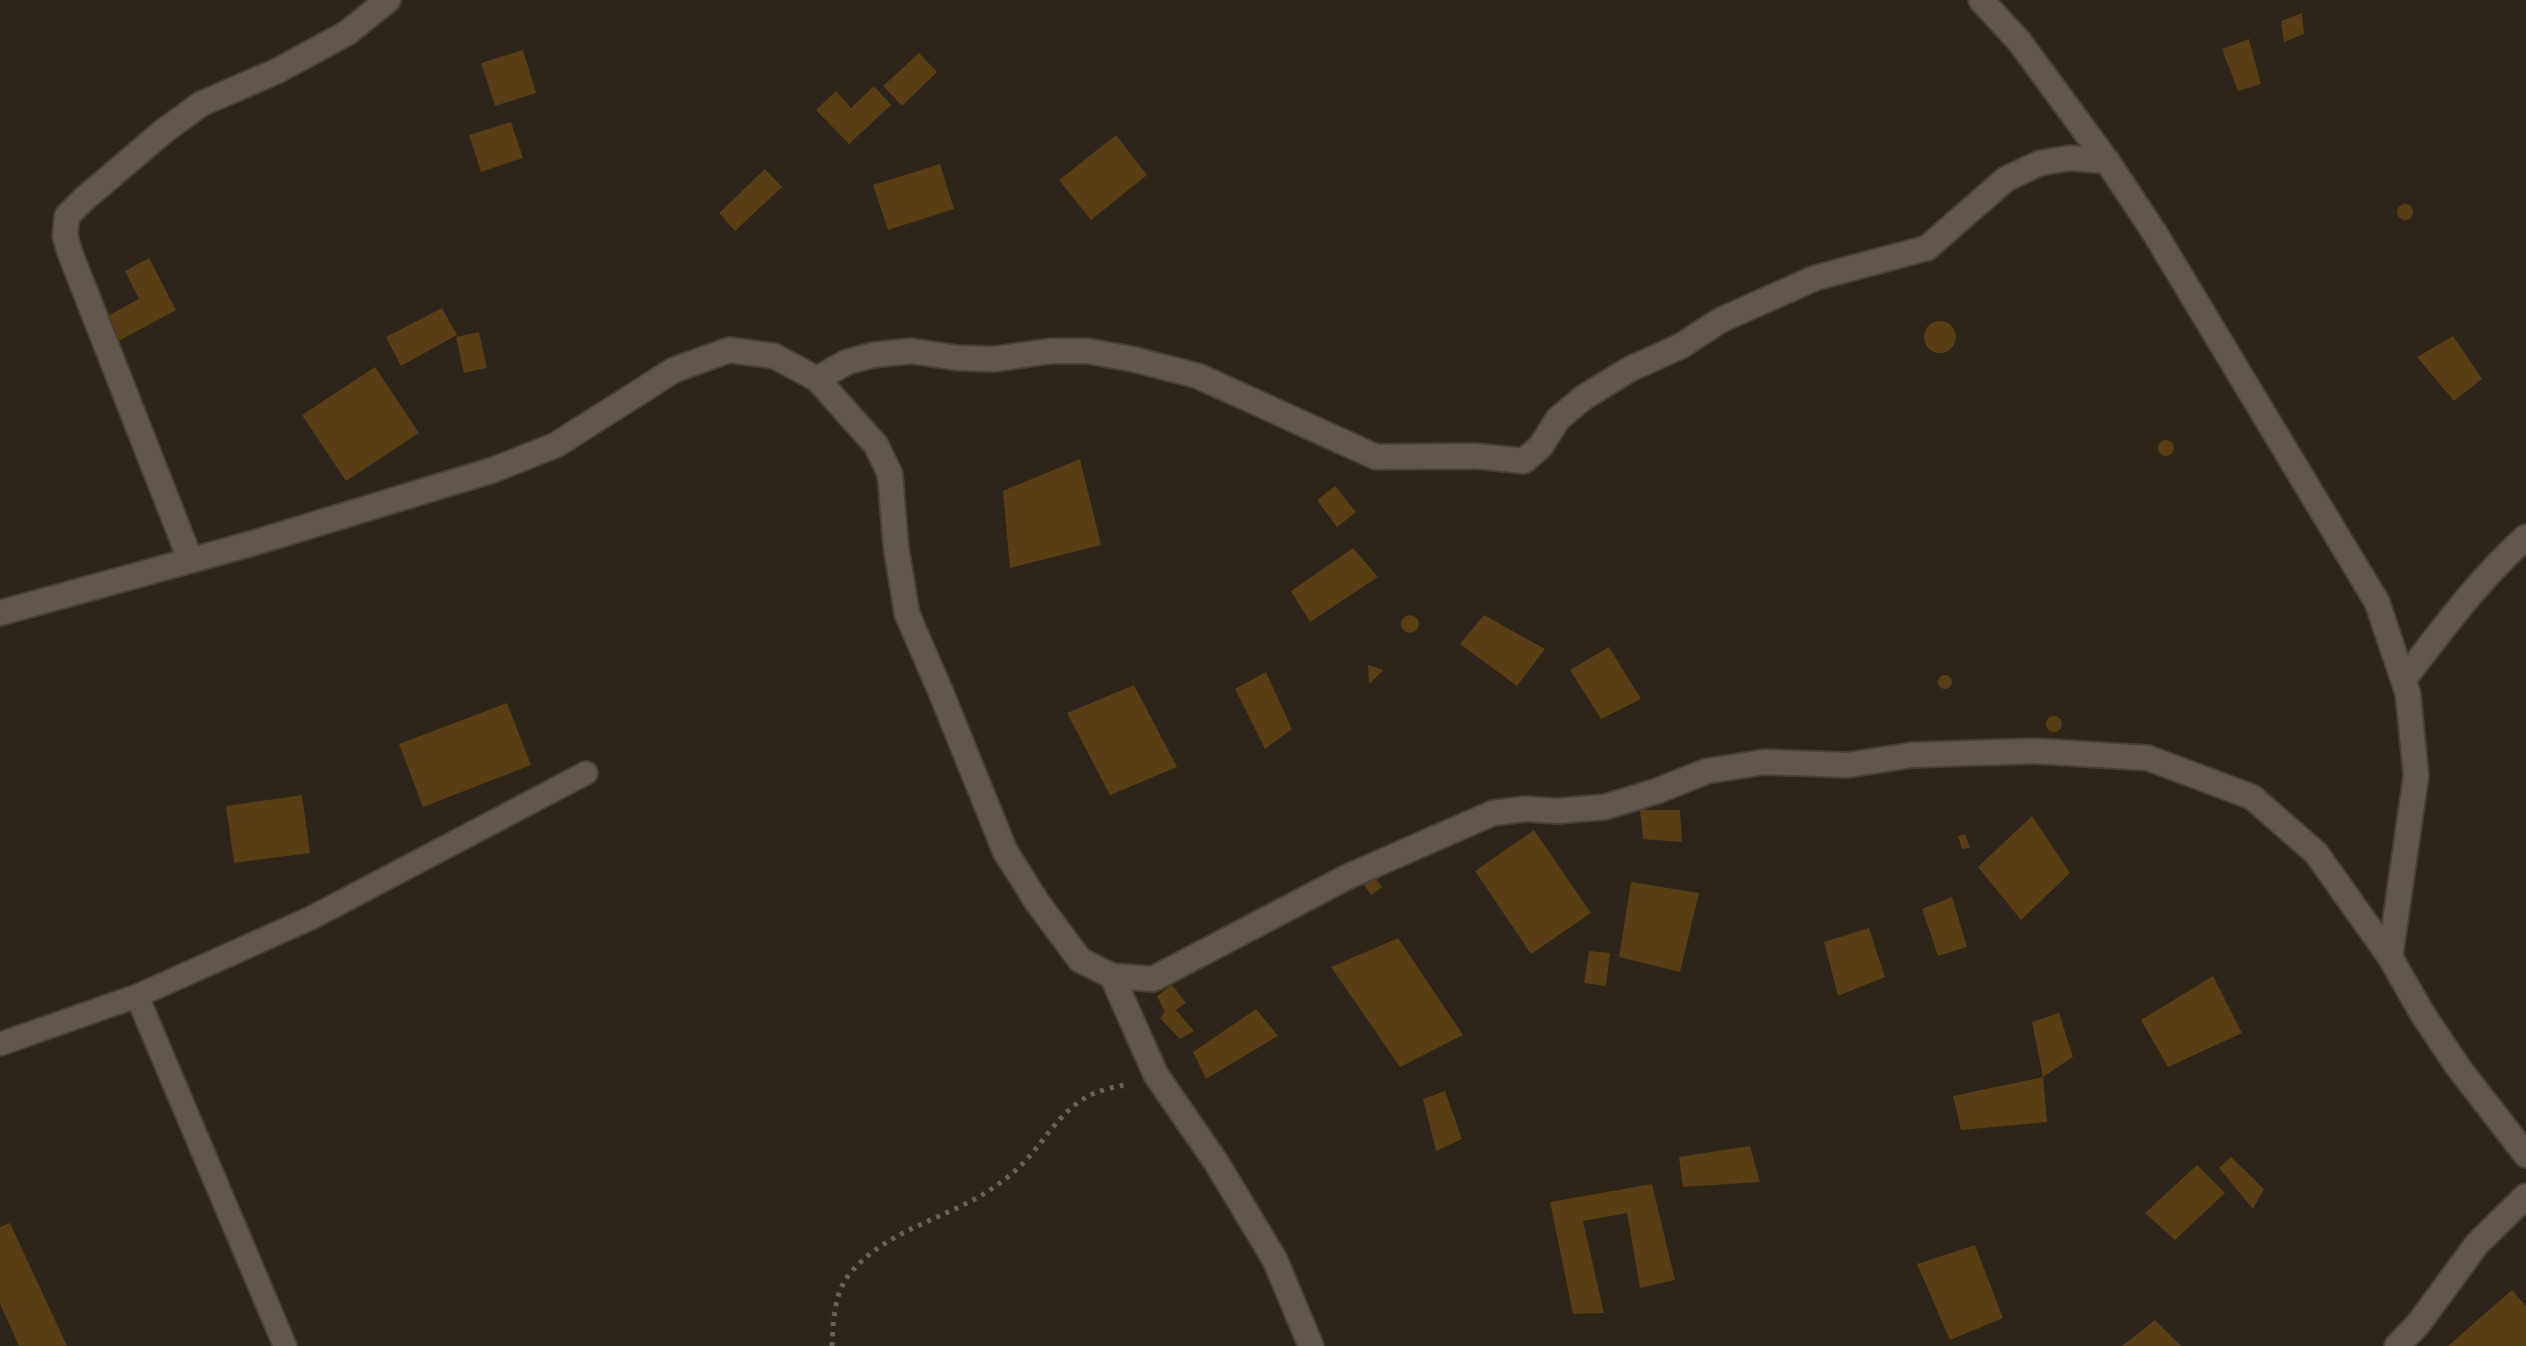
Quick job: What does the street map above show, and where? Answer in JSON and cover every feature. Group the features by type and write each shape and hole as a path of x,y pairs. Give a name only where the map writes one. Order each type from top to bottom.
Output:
{"street":[{"path":"190,559 70,253 65,236 67,216 164,131 201,104 277,71 347,33 388,0"},
{"path":"1981,0 2019,41 2107,161 2154,232 2377,602 2408,694 2416,776 2390,957"},
{"path":"817,379 847,362 873,355 911,351 958,358 995,359 1051,351 1087,351 1198,376 1376,457 1475,456 1524,461 1541,446 1558,419 1583,398 1630,369 1681,346 1721,320 1815,278 1927,248 2006,179 2040,163 2070,158 2107,161"},
{"path":"0,613 416,495 556,445 674,370 729,350 774,356 817,379 876,445 890,474 896,547 907,614 1005,851 1037,902 1080,960 1112,976 1153,979 1347,877 1493,813 1605,807 1707,771 1765,762 1848,765 1912,755 2035,751 2148,758 2252,797 2316,853 2390,957 2458,1067 2526,1155"},
{"path":"2404,679 2458,609 2526,537"},
{"path":"1112,976 1156,1075 1216,1162 1275,1260 1311,1346"},
{"path":"2397,1346 2419,1323 2477,1244 2526,1196"}],"lane":[{"path":"0,1044 137,996 311,918 586,773"},
{"path":"137,996 285,1346"}],"path":[{"path":"832,1346 833,1312 849,1273 877,1248 910,1228 990,1190 1018,1169 1055,1123 1076,1104 1095,1093 1156,1075"}],"building":[{"path":"2302,13 2304,34 2284,42 2281,21"},
{"path":"2249,39 2261,84 2238,91 2222,49"},
{"path":"523,50 536,93 495,106 481,63"},
{"path":"919,53 937,72 902,106 883,86"},
{"path":"874,86 891,105 849,144 816,110 836,91 851,108"},
{"path":"511,122 523,158 481,172 469,135"},
{"path":"1116,135 1147,175 1091,220 1059,180"},
{"path":"940,164 954,209 888,230 873,185"},
{"path":"765,169 782,187 735,231 719,213"},
{"path":"2402,204 2408,204 2413,212 2411,218 2402,220 2397,215 2397,209"},
{"path":"149,258 176,310 111,345 98,321 139,299 125,271"},
{"path":"442,308 457,335 401,366 386,337"},
{"path":"1940,321 1951,326 1956,337 1951,348 1940,353 1929,348 1924,337 1929,326"},
{"path":"479,332 487,368 464,373 456,337"},
{"path":"2453,336 2482,379 2454,401 2417,357"},
{"path":"375,367 419,433 346,481 302,415"},
{"path":"2163,440 2169,440 2174,448 2172,454 2163,456 2158,451 2158,445"},
{"path":"1080,459 1101,545 1010,568 1003,491"},
{"path":"1335,486 1356,512 1337,527 1317,500"},
{"path":"1353,548 1378,577 1310,622 1291,591"},
{"path":"1410,615 1419,624 1410,633 1401,624"},
{"path":"1484,615 1545,649 1517,686 1460,644"},
{"path":"1609,647 1641,699 1601,719 1570,670"},
{"path":"1368,665 1384,670 1369,684"},
{"path":"1266,672 1292,729 1265,749 1235,689"},
{"path":"1945,675 1952,682 1945,689 1938,682"},
{"path":"1134,685 1177,767 1110,795 1067,713"},
{"path":"507,703 531,765 423,807 399,744"},
{"path":"2051,716 2057,716 2062,724 2060,730 2051,732 2046,727 2046,721"},
{"path":"302,795 310,853 234,863 226,806"},
{"path":"1640,810 1680,810 1682,842 1643,839"},
{"path":"2032,816 2070,873 2021,920 1978,867"},
{"path":"1534,830 1591,913 1531,954 1475,871"},
{"path":"1965,834 1970,848 1962,849 1958,836"},
{"path":"1371,872 1382,887 1371,895 1360,879"},
{"path":"1631,882 1699,893 1680,972 1619,957"},
{"path":"1952,897 1967,947 1938,956 1922,909"},
{"path":"1869,928 1885,977 1838,996 1824,942"},
{"path":"1398,938 1463,1035 1400,1067 1331,967"},
{"path":"1589,951 1610,953 1606,986 1584,983"},
{"path":"2213,976 2242,1033 2168,1067 2141,1020"},
{"path":"1172,985 1186,1003 1176,1010 1194,1031 1180,1039 1160,1018 1165,1012 1157,996"},
{"path":"1256,1009 1278,1036 1206,1079 1193,1052"},
{"path":"2059,1013 2073,1057 2043,1077 2032,1022"},
{"path":"2043,1077 2047,1122 1961,1130 1953,1096"},
{"path":"1445,1091 1462,1139 1436,1151 1423,1099"},
{"path":"1750,1146 1760,1182 1683,1187 1679,1157"},
{"path":"2231,1157 2264,1189 2253,1209 2219,1168"},
{"path":"2197,1165 2225,1193 2175,1240 2145,1213"},
{"path":"1652,1184 1675,1280 1640,1288 1627,1213 1583,1221 1604,1313 1573,1314 1550,1202"},
{"path":"10,1223 67,1346 19,1346 0,1304 0,1227"},
{"path":"1975,1245 2003,1318 1950,1340 1917,1264"},
{"path":"2512,1290 2526,1306 2526,1346 2448,1346"},
{"path":"2155,1320 2181,1346 2122,1346"}]}
